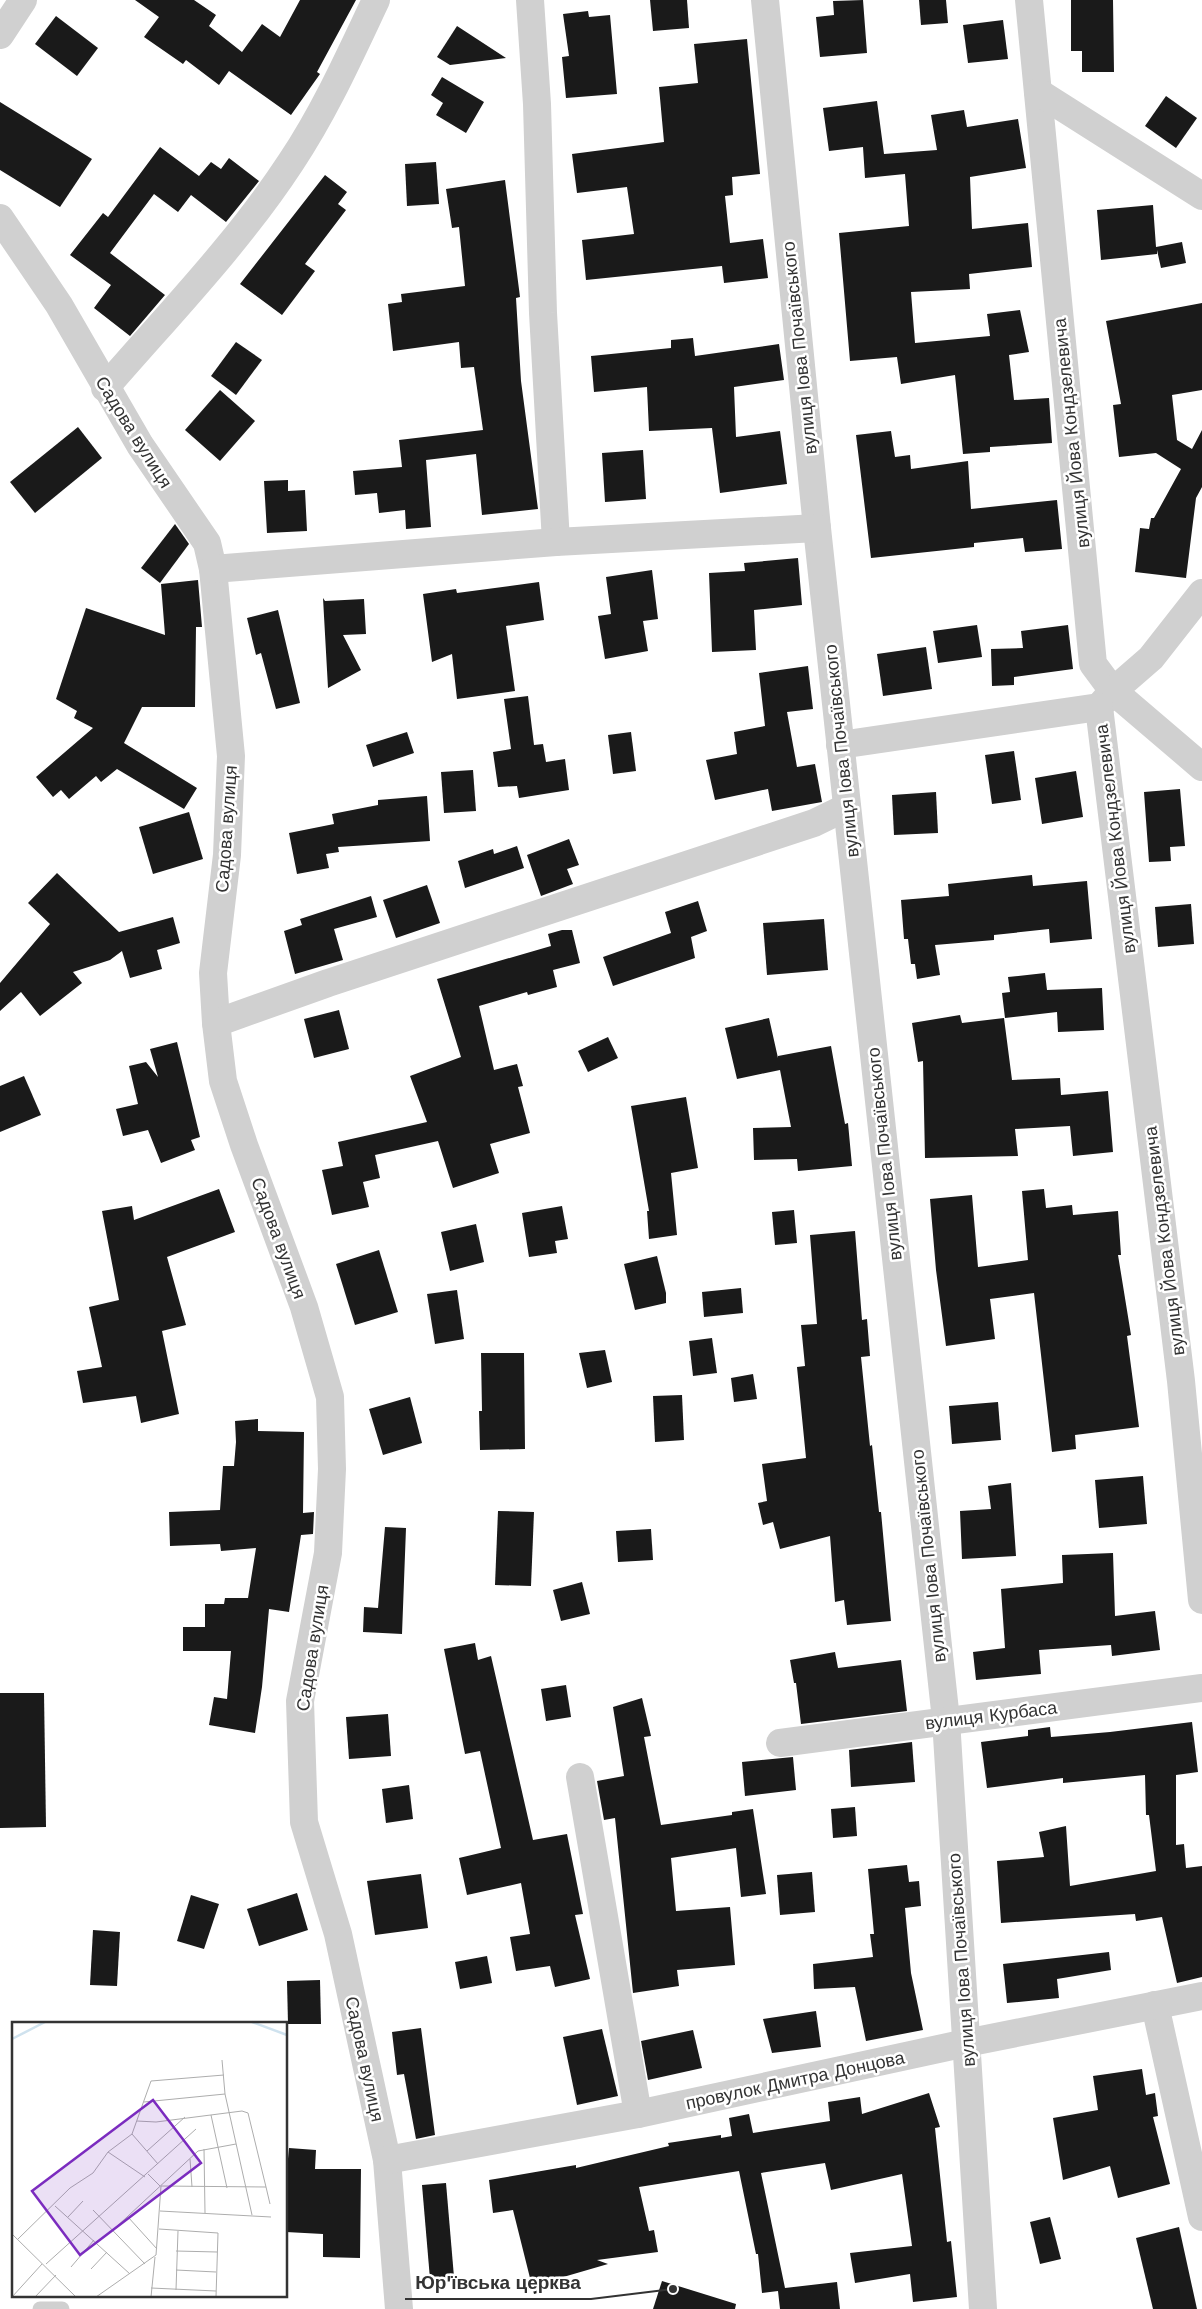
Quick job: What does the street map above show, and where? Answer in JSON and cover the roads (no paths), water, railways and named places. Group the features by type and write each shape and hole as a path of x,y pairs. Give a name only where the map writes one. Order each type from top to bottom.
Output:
{"street":[{"path":"0,36 23,0"},
{"path":"105,388 242,230 292,161 338,80 376,0"},
{"path":"530,0 537,104 543,312 556,542"},
{"name":"вулиця Іова Почаївського","path":"765,0 817,528 946,1720 983,2309"},
{"name":"вулиця Йова Кондзелевича","path":"1029,0 1093,664 1106,699 1191,1380 1202,1600"},
{"path":"1038,92 1202,196"},
{"name":"Садова вулиця","path":"0,218 59,305 105,388 140,445 207,543 213,569 231,756 226,855 214,973 216,1023 223,1081 244,1145 304,1307 330,1397 332,1469 328,1553 300,1701 304,1822 338,1934 387,2160 399,2309"},
{"path":"213,569 556,542 817,528"},
{"path":"840,745 1106,699 1151,658 1202,593"},
{"path":"1106,699 1202,767"},
{"path":"216,1023 328,983 814,823 847,807"},
{"name":"вулиця Курбаса","path":"780,1743 1202,1688"},
{"path":"580,1777 638,2114"},
{"name":"провулок Дмитра Донцова","path":"387,2160 638,2114 1202,1996"},
{"path":"1155,2005 1202,2217"}],"lane":[{"path":"40,2309 62,2309"}],"place":[{"name":"Юр'ївська церква","path":"673,2289"}]}
